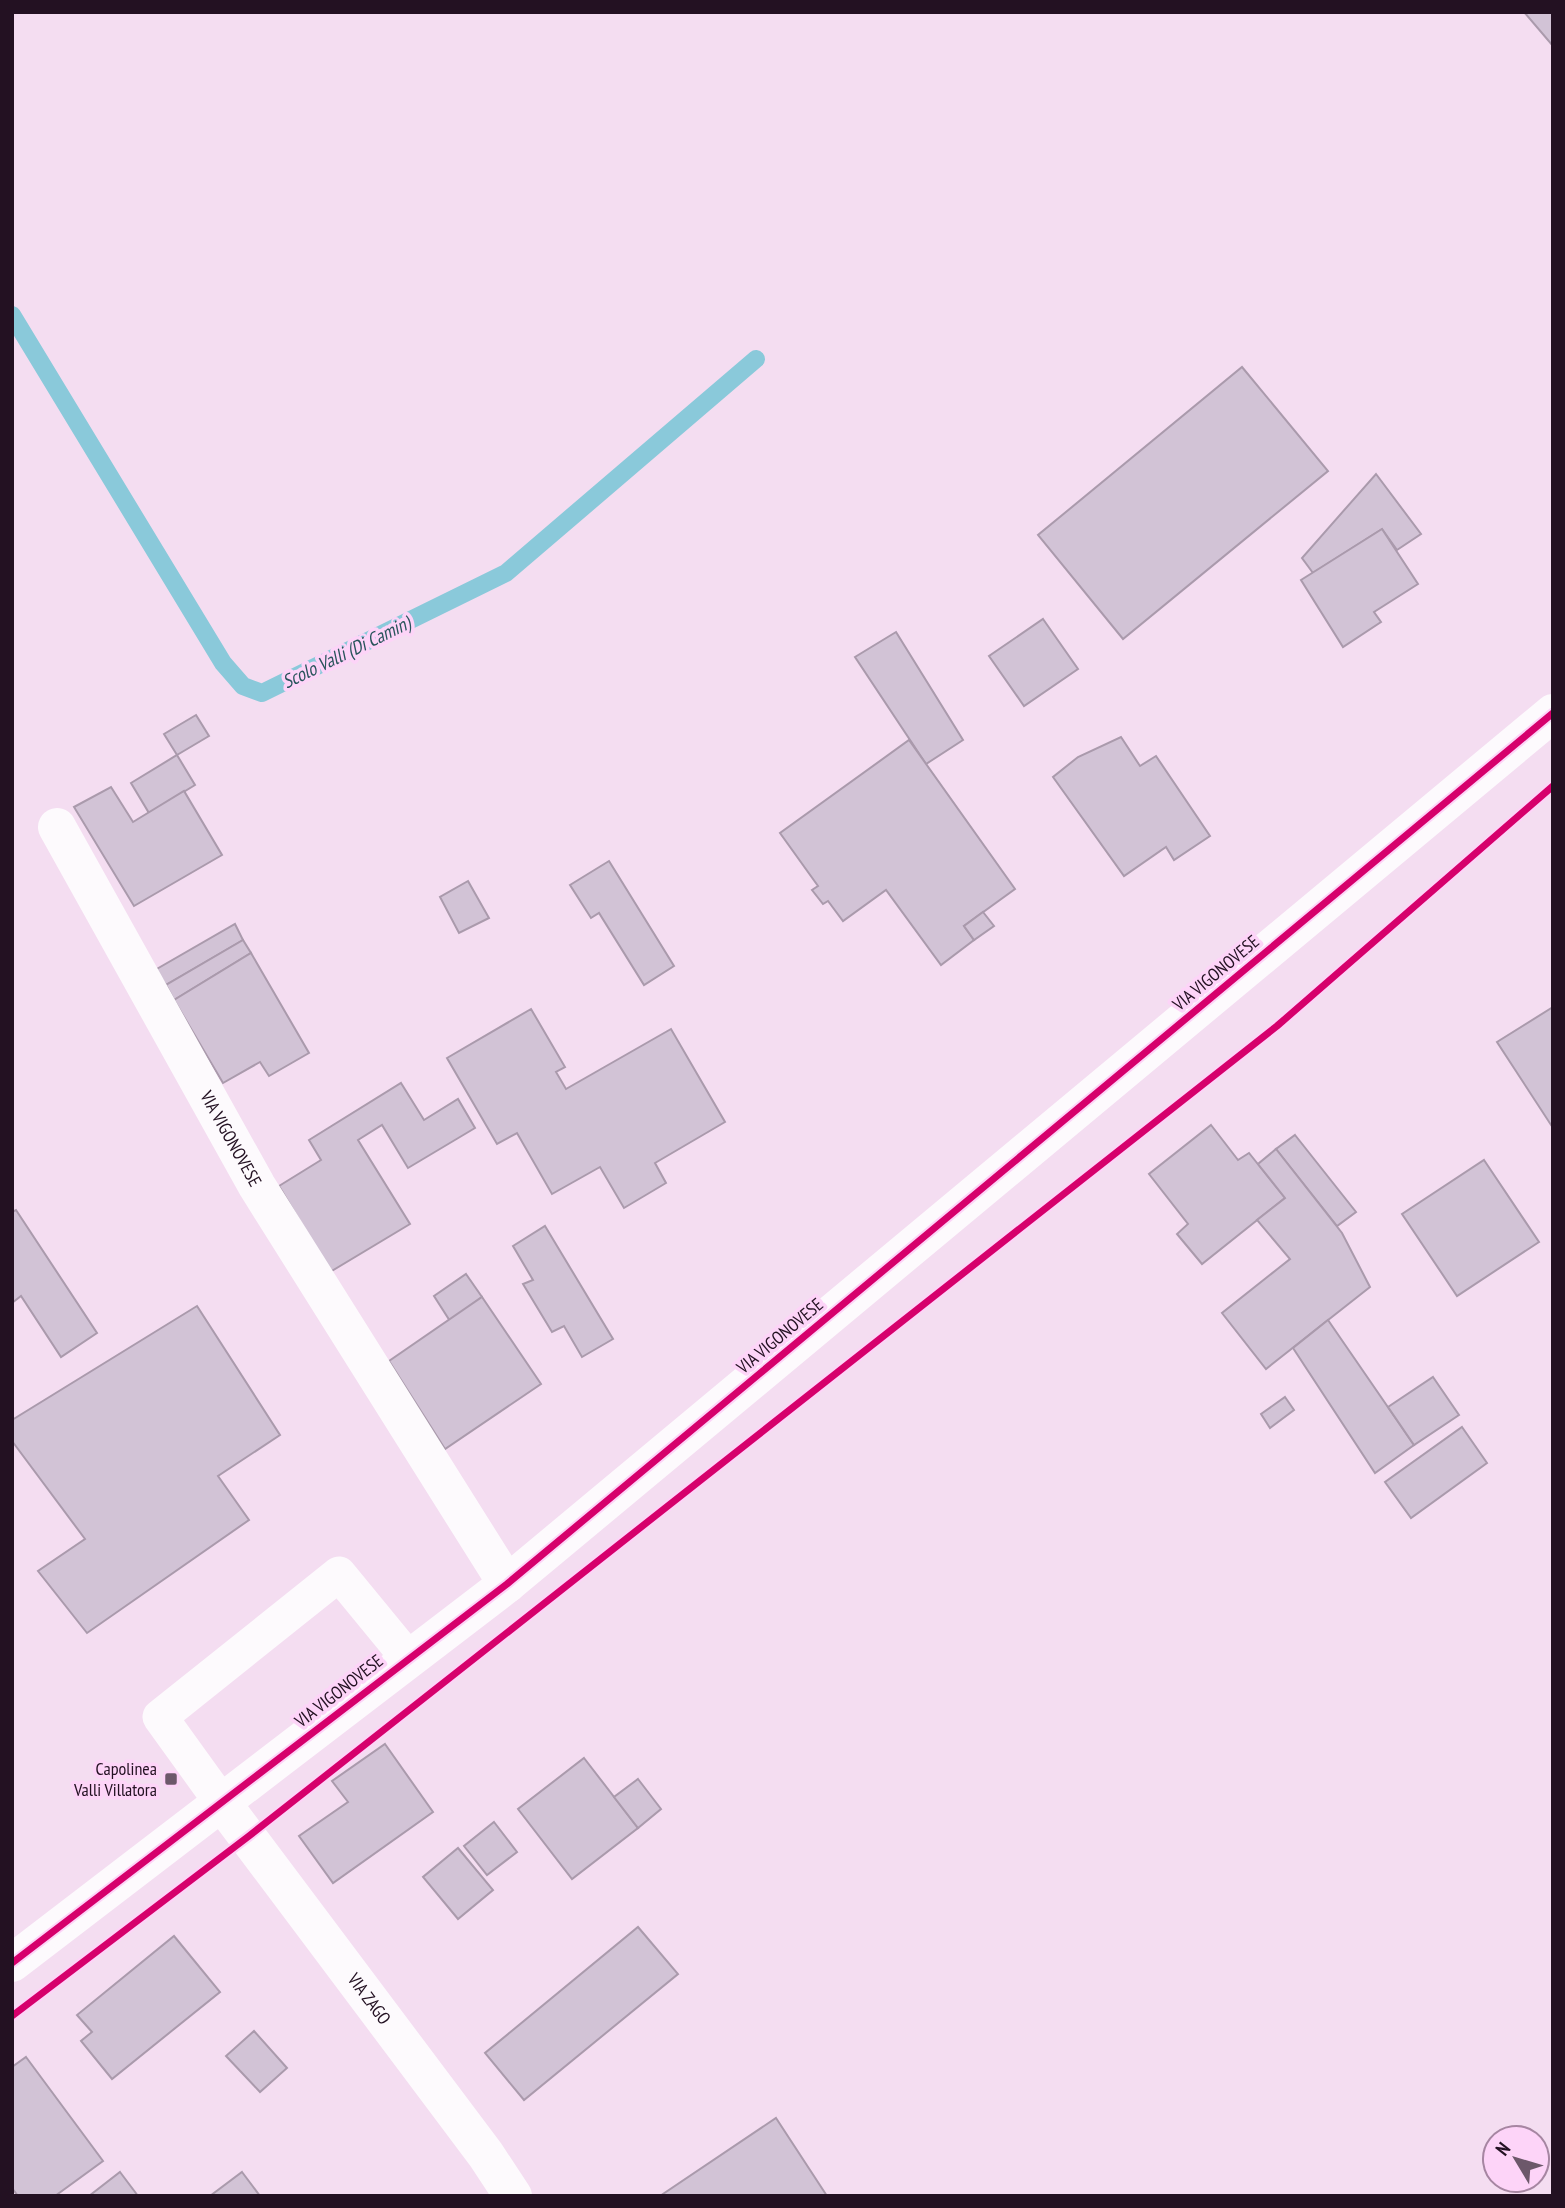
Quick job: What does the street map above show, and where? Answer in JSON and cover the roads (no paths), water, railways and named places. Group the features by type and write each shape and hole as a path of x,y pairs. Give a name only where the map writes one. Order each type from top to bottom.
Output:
{"main road":[{"name":"VIA VIGONOVESE","path":"12,1963 507,1584 1553,713"},
{"name":"VIA VIGONOVESE","path":"57,827 257,1186 507,1584"},
{"name":"VIA ZAGO","path":"222,1803 486,2155 513,2196"}],"lane":[{"path":"222,1803 160,1717 339,1574 408,1658"}],"waterway":[{"name":"Scolo Valli (Di Camin)","path":"12,315 223,663 243,686 262,693 506,573 756,359"}],"place":[{"name":"Capolinea Valli Villatora","path":"171,1779"}]}
